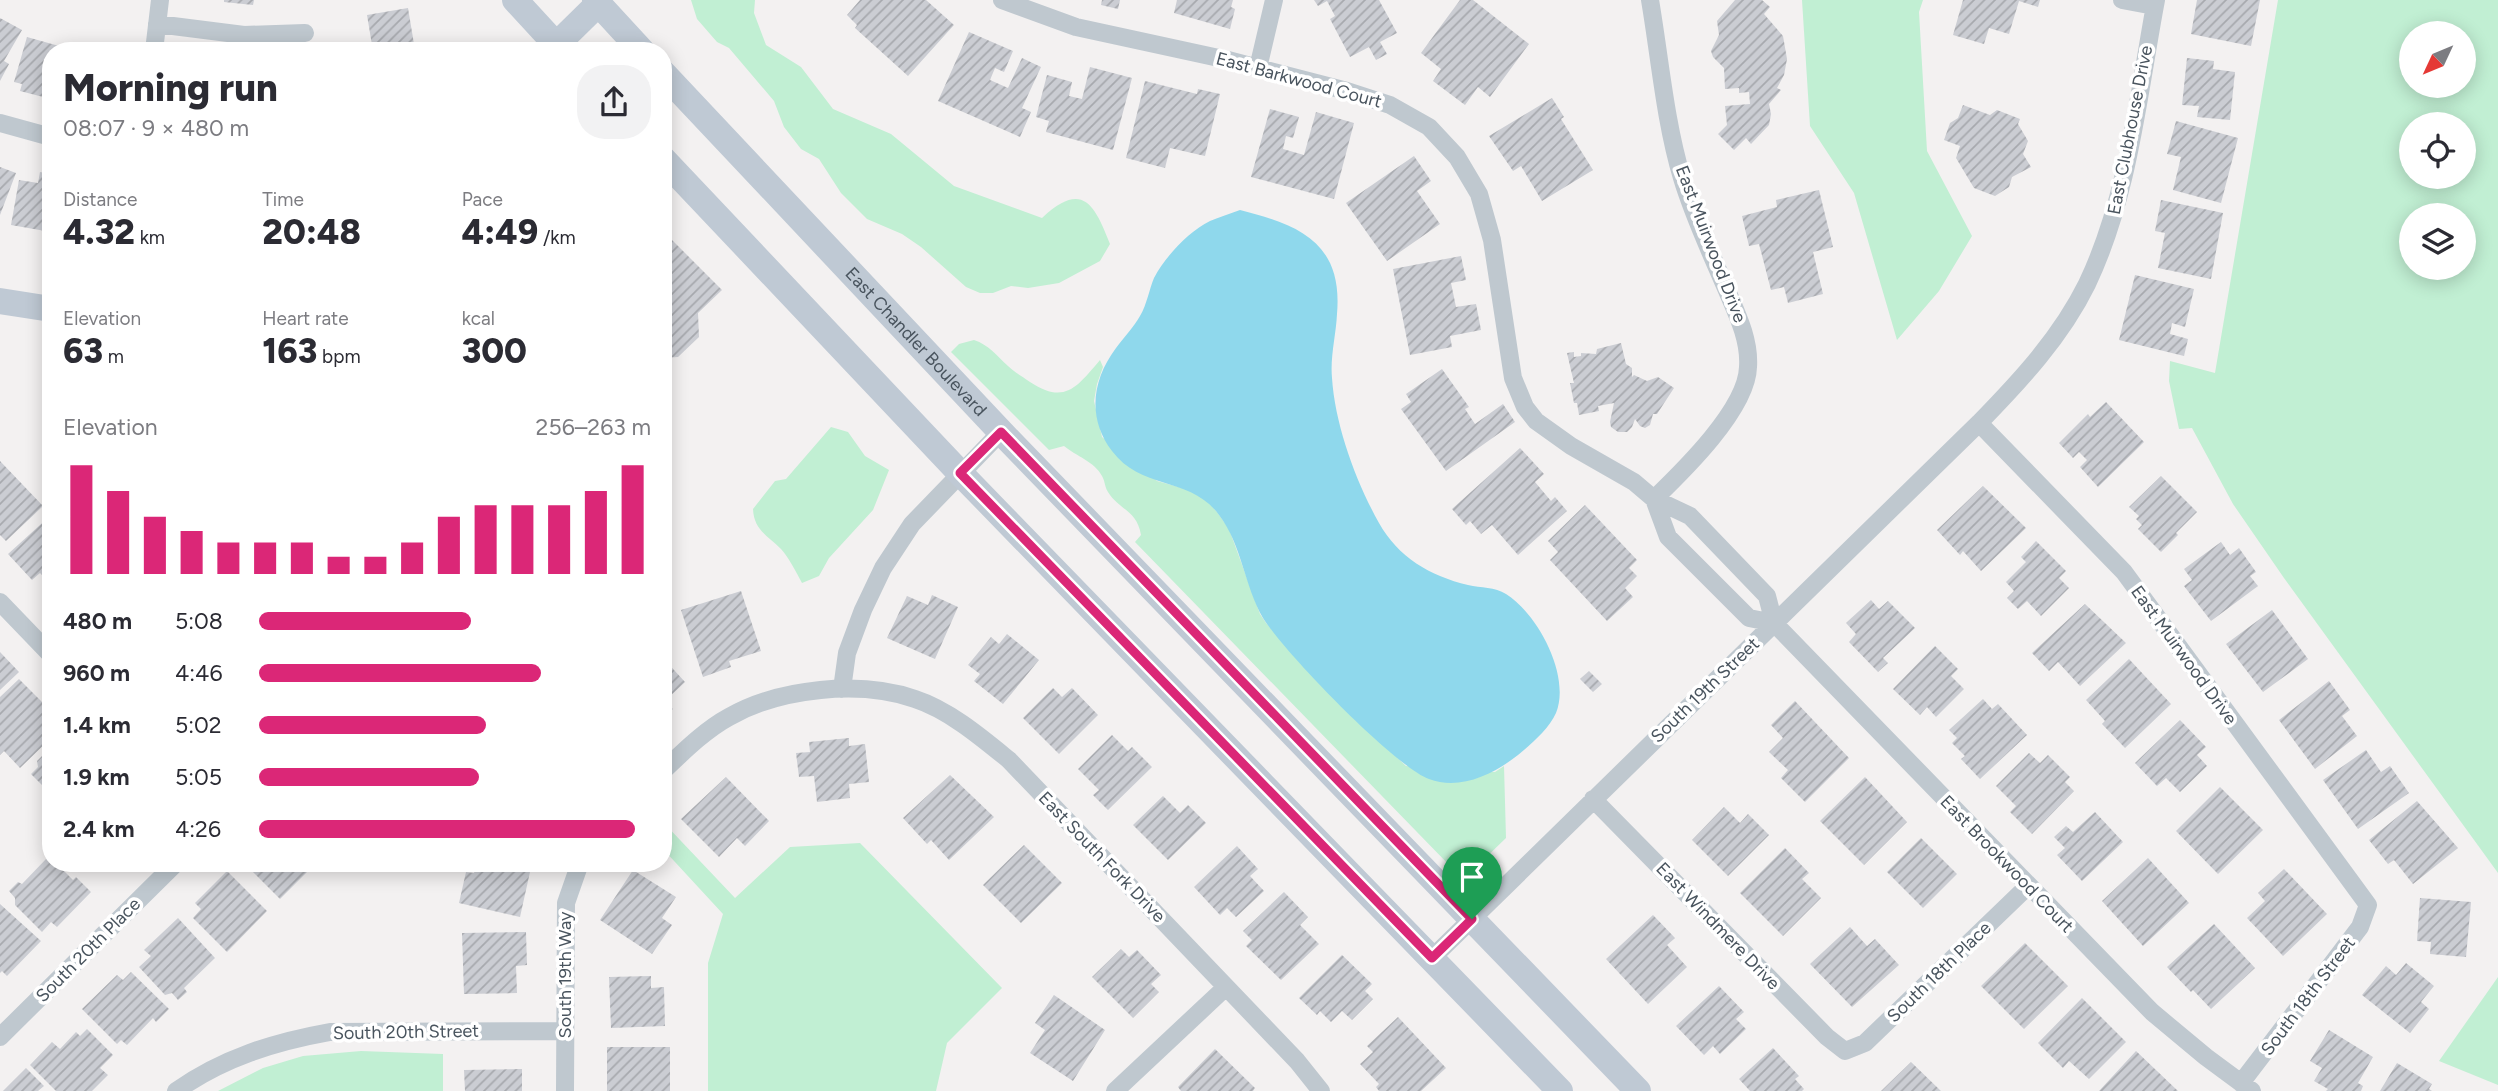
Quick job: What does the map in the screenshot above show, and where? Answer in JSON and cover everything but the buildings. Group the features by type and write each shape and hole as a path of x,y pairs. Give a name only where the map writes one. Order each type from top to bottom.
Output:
{"main road":[{"path":"515,0 550,42"},
{"path":"563,42 601,1 635,42"},
{"name":"East Chandler Boulevard","path":"672,83 1001,432 1638,1091"},
{"path":"672,169 960,473 1560,1091"},
{"path":"0,302 42,308"}],"street":[{"path":"155,42 160,0"},
{"name":"East Barkwood Court","path":"1002,0 1076,27 1347,90 1390,105 1429,127 1457,157 1479,194 1492,240 1513,378 1525,407 1536,421 1562,440 1634,482 1654,499 1690,516 1767,596 1774,623"},
{"path":"1258,68 1274,0"},
{"name":"East Muirwood Drive","path":"1650,0 1682,178 1743,330 1748,368 1742,392 1727,418 1677,477 1654,499"},
{"name":"East Clubhouse Drive","path":"1979,423 2020,382 2052,340 2086,285 2112,221 2124,175 2155,3 2122,0"},
{"path":"157,24 244,36 305,33"},
{"path":"0,123 42,135"},
{"name":"East Muirwood Drive","path":"1979,423 2124,572 2368,905"},
{"name":"South 19th Street","path":"1432,958 1979,423"},
{"path":"672,764 727,718 758,703 797,692 842,689 847,653 883,568 912,524 1001,432"},
{"path":"1654,499 1668,537 1749,618 1774,623"},
{"path":"0,602 42,646"},
{"name":"East Brookwood Court","path":"1774,623 2152,1012 2247,1087"},
{"name":"East South Fork Drive","path":"842,689 916,699 968,727 1009,760 1297,1061 1321,1091"},
{"name":"East Windmere Drive","path":"1593,799 1826,1037 1845,1051"},
{"name":"South 20th Place","path":"0,1037 167,872"},
{"name":"South 19th Way","path":"565,1091 566,903 577,872"},
{"name":"South 18th Place","path":"1845,1051 1865,1043 2028,886"},
{"name":"South 18th Street","path":"2247,1087 2360,927 2368,905"},
{"path":"1115,1091 1226,987"},
{"name":"South 20th Street","path":"176,1091 195,1078 240,1056 294,1038 330,1032 565,1031"}],"green space":[{"path":"691,0 755,0 754,13 766,45 801,67 833,109 891,134 954,186 1042,218 1067,201 1077,199 1085,202 1098,217 1110,244 1100,261 1059,283 1028,288 1011,286 993,293 980,293 966,287 921,247 902,234 867,219 841,193 819,159 801,149 784,127 774,101 729,48 717,42 697,19"},
{"path":"1802,0 1923,0 1919,12 1927,151 1972,236 1939,291 1897,340 1854,193 1810,126"},
{"path":"2278,0 2498,0 2498,873 2233,504 2192,428 2179,429 2169,381 2170,361 2215,373"},
{"path":"974,340 1030,382 1052,392 1070,390 1100,360 1103,367 1094,401 1102,437 1157,481 1186,489 1205,498 1229,529 1260,614 1266,623 1321,685 1406,766 1495,772 1504,766 1506,838 1474,869 1452,868 1135,542 1141,535 1136,520 1112,498 1099,471 1064,446 1049,450 951,352 959,344"},
{"path":"831,427 848,432 865,456 889,470 873,510 829,558 819,576 802,583 781,549 762,532 753,509 775,481 786,479"},
{"path":"672,832 735,898 790,847 860,843 1002,988 947,1043 936,1091 708,1091 708,963 723,914 672,859"},
{"path":"2498,977 2498,1085 2439,1061"},
{"path":"361,1051 443,1054 443,1091 218,1091 263,1068 303,1056"}],"water":[{"path":"1240,210 1299,231 1325,254 1333,270 1337,290 1337,314 1332,370 1337,415 1370,507 1387,535 1405,555 1428,570 1454,581 1506,594 1529,616 1549,647 1559,682 1559,698 1553,719 1509,762 1476,779 1453,783 1429,779 1413,770 1367,731 1315,680 1263,618 1233,539 1219,515 1195,494 1152,479 1124,464 1104,438 1096,412 1102,373 1116,348 1140,316 1154,278 1171,254 1194,232 1210,221"}],"route":[{"path":"1001,432 1472,919 1432,958 960,473 1001,432"}]}
